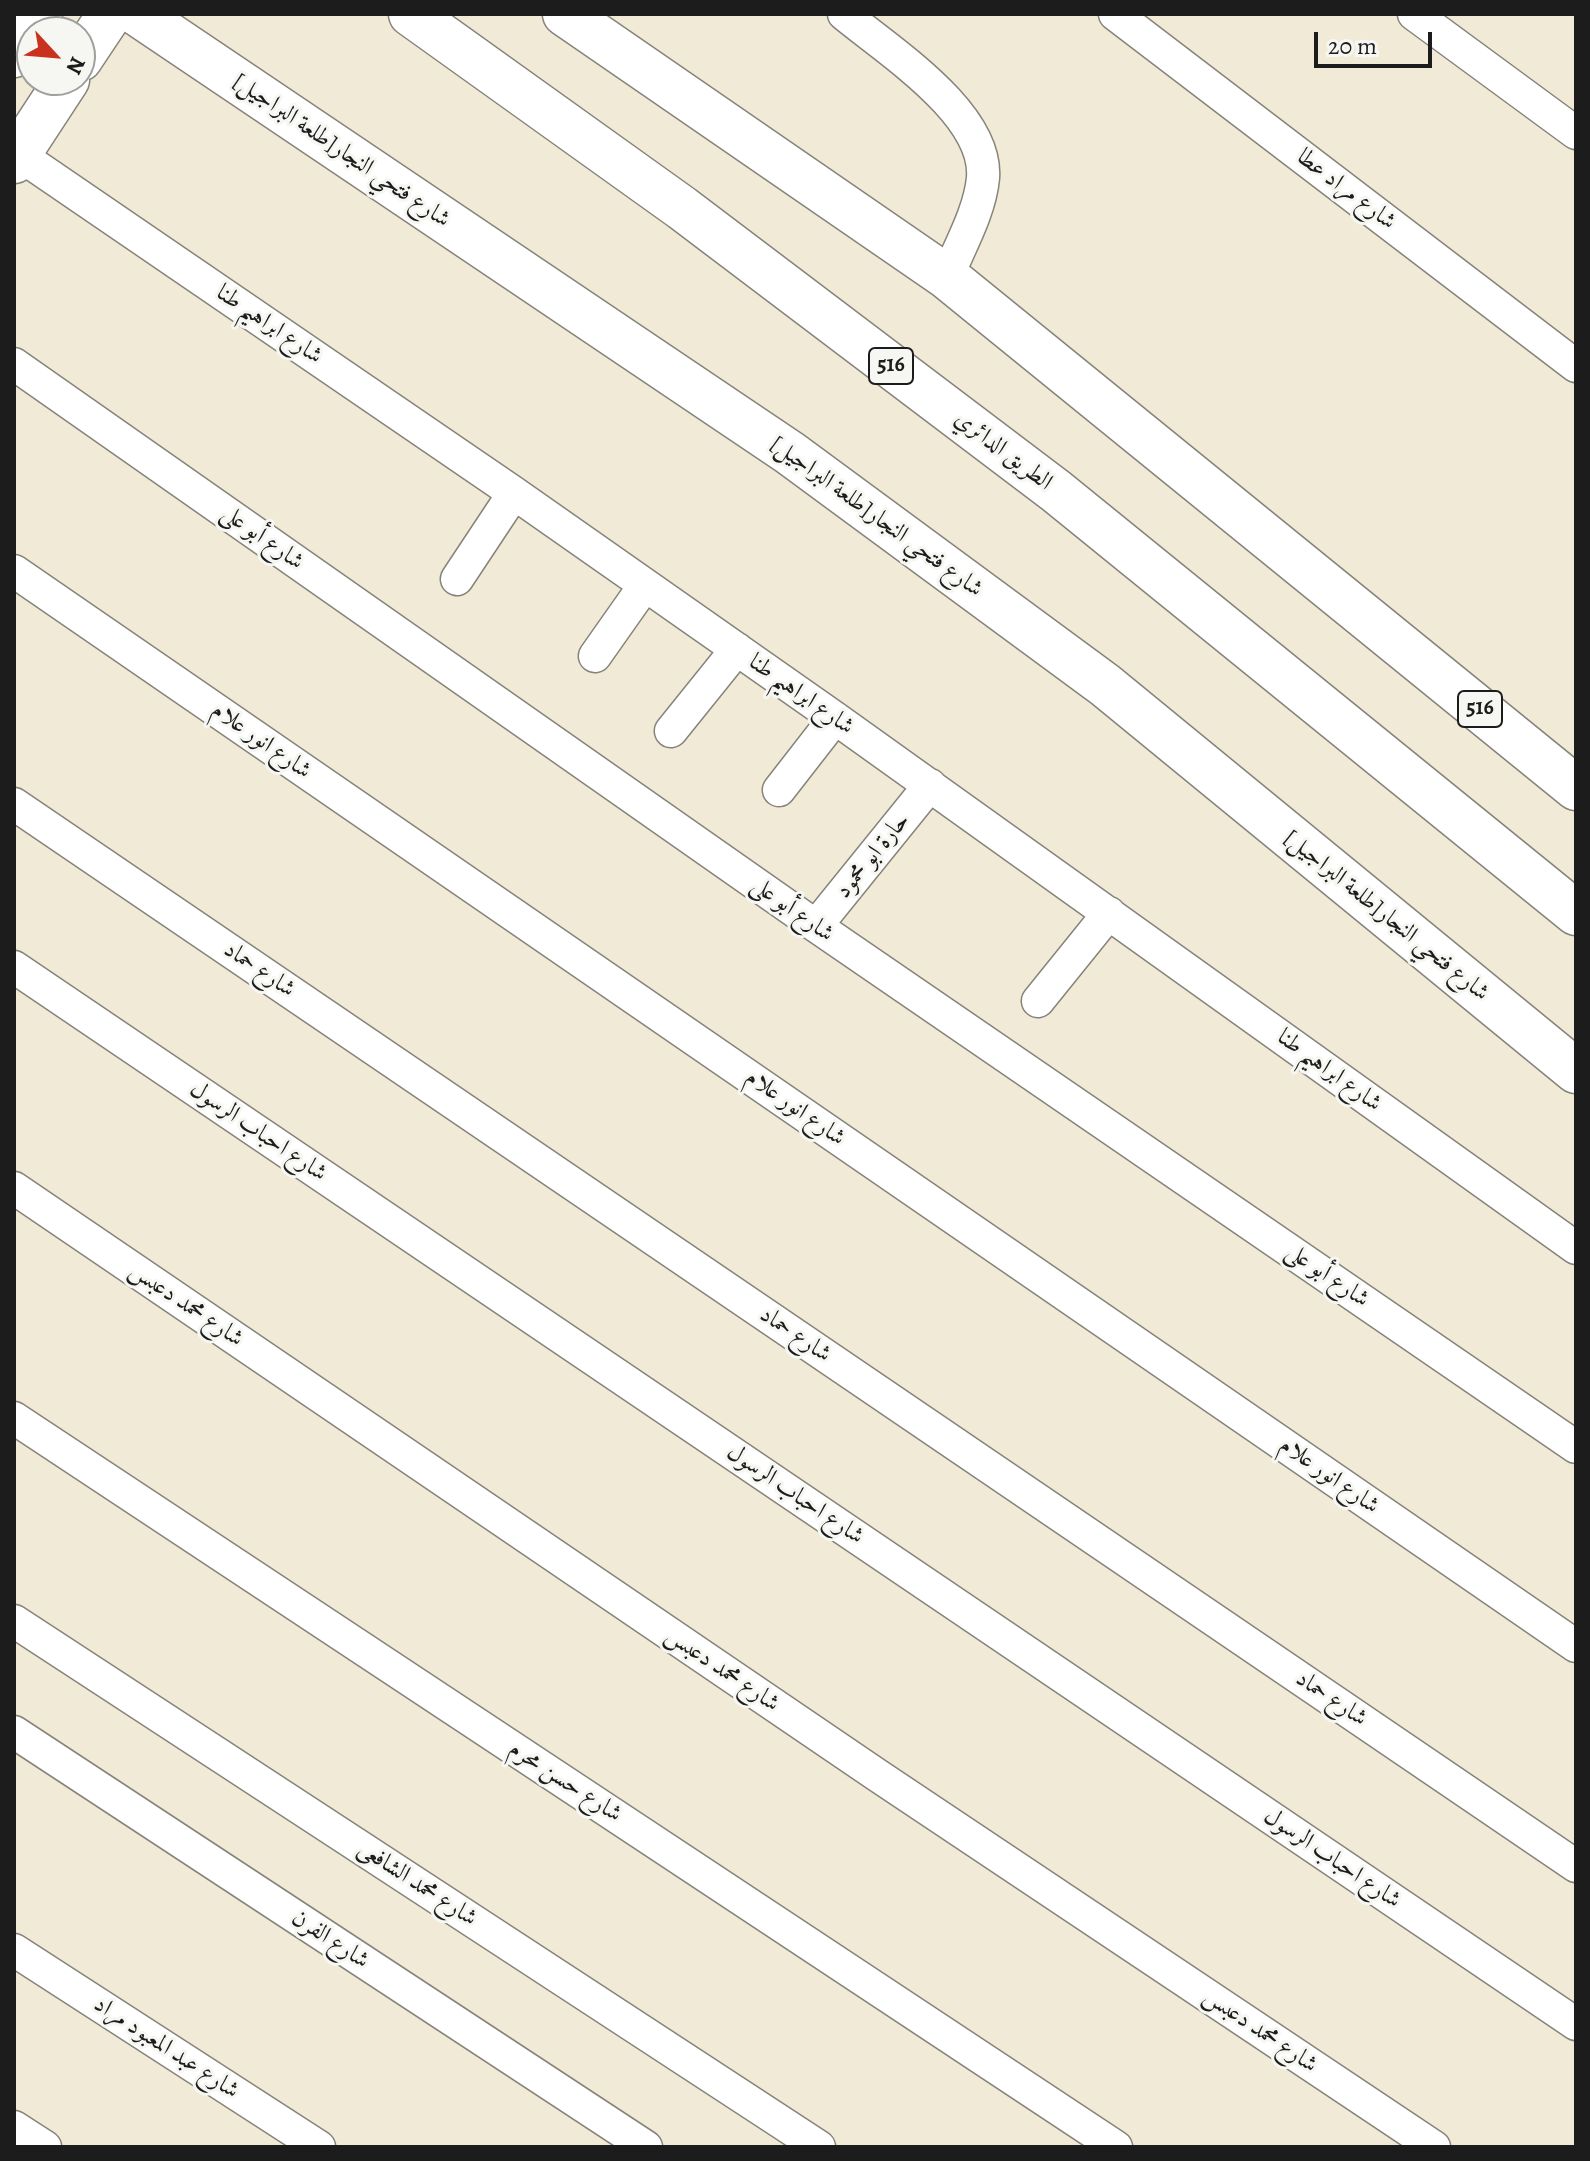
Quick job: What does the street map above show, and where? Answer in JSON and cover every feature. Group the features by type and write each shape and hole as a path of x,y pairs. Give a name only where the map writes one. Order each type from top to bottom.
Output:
{"main road":[{"path":"14,55 40,14"},
{"path":"96,35 110,14"},
{"name":"شارع فتحي النجار[طلعة البراجيل]","path":"138,14 802,462 1105,685 1576,1071"},
{"name":"الطريق الدائري","path":"411,14 682,208 1044,482 1576,913"},
{"name":"516","path":"565,14 947,277 1563,778"},
{"path":"16,157 56,96"}],"street":[{"path":"844,14 952,105 977,138 983,159 983,180 947,277"},
{"name":"شارع مراد عطا","path":"1115,14 1576,366"},
{"path":"1414,14 1576,133"},
{"name":"شارع ابراهيم طنا","path":"16,157 514,493 930,785 1576,1248"},
{"name":"شارع أبو على","path":"14,364 816,926 1576,1447"},
{"path":"457,579 514,493"},
{"name":"شارع انور علام","path":"14,571 1576,1646"},
{"path":"595,656 645,585"},
{"path":"671,731 737,649"},
{"path":"779,790 835,718"},
{"name":"حارة ابو محمود","path":"816,926 930,785"},
{"name":"شارع حماد","path":"14,804 1576,1866"},
{"path":"1038,1001 1109,913"},
{"name":"شارع احباب الرسول","path":"14,967 1576,2024"},
{"name":"شارع محمد دعبس","path":"14,1188 890,1784 1434,2147"},
{"name":"شارع حسن محرم","path":"14,1418 1116,2147"},
{"name":"شارع محمد الشافعى","path":"14,1621 819,2147"},
{"name":"شارع الفرن","path":"14,1732 646,2147"},
{"name":"شارع عبد المعبود مراد","path":"14,1950 319,2147"},
{"path":"14,2127 45,2147"}]}
